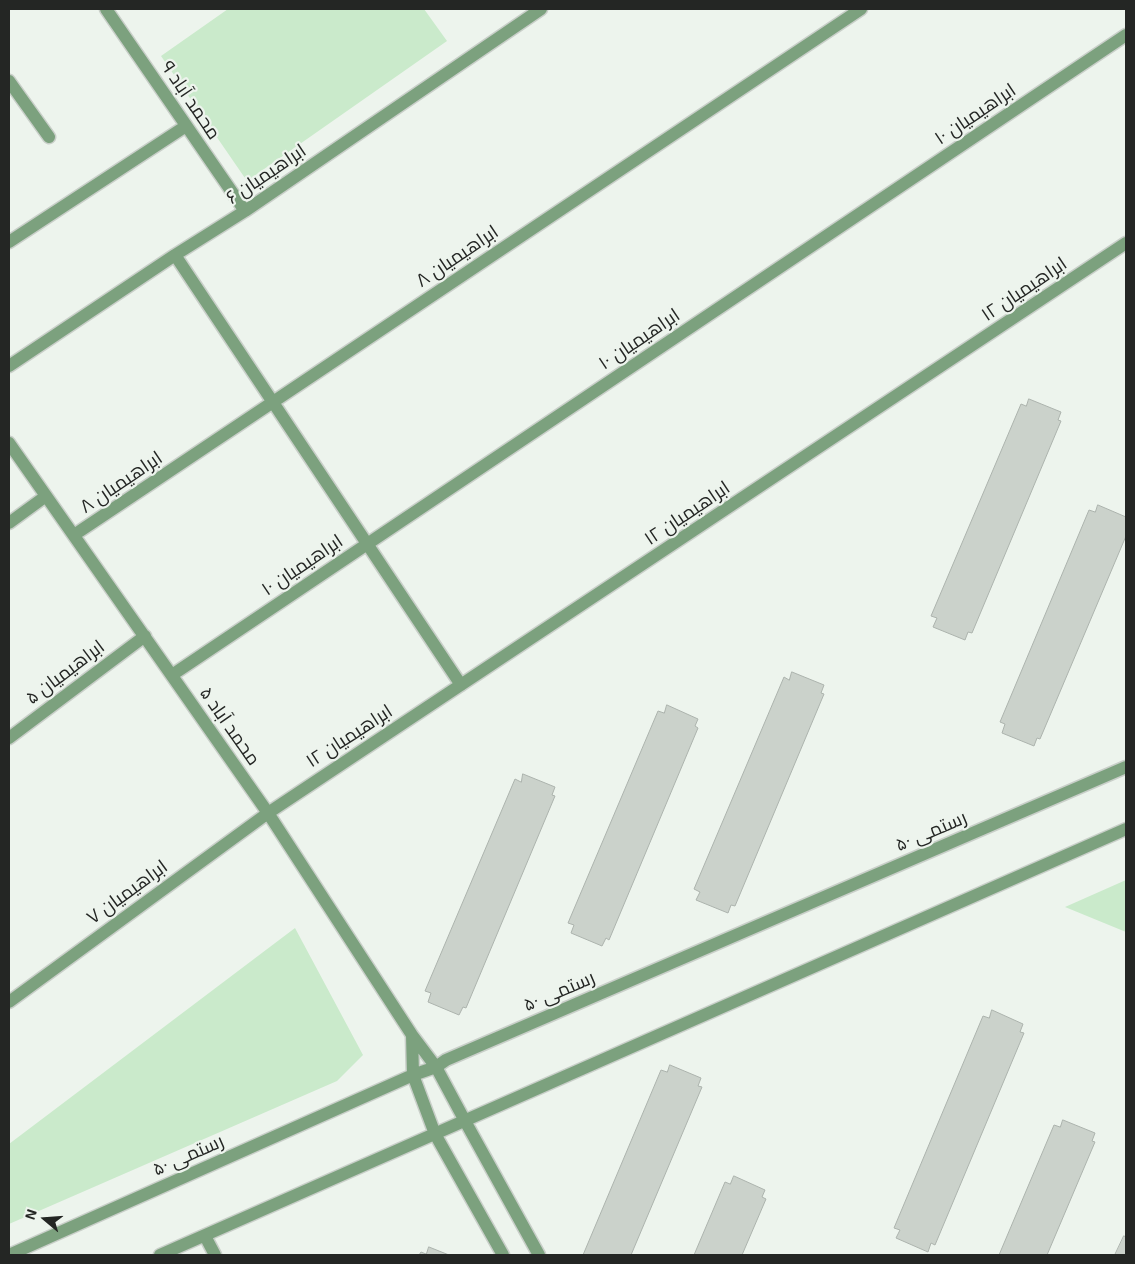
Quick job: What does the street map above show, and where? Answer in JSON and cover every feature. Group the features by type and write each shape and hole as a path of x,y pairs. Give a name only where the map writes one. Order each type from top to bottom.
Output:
{"street":[{"name":"محمد آباد ۹","path":"106,9 244,212"},
{"name":"ابراهیمیان ۶","path":"9,366 175,255 244,212 541,9"},
{"name":"ابراهیمیان ۸","path":"74,536 861,9"},
{"name":"ابراهیمیان ۱۰","path":"172,675 1126,35"},
{"path":"9,81 49,137"},
{"path":"9,242 186,126"},
{"name":"ابراهیمیان ۱۲","path":"268,813 1126,243"},
{"path":"175,255 461,685"},
{"name":"محمد آباد ۵","path":"9,443 268,813 412,1035 436,1066 539,1255"},
{"path":"9,523 46,496"},
{"name":"ابراهیمیان ۵","path":"9,738 144,636"},
{"name":"رستمی ۵۰","path":"9,1255 464,1052 1126,767"},
{"name":"ابراهیمیان ۷","path":"9,1002 268,813"},
{"path":"160,1255 1126,828"},
{"path":"412,1035 413,1076 435,1134 503,1255"},
{"path":"205,1236 215,1255"}],"green space":[{"path":"228,9 424,9 447,41 247,181 161,56"},
{"path":"1126,880 1126,932 1065,907"},
{"path":"295,928 363,1055 337,1081 9,1224 9,1144"}],"building":[{"path":"1029,399 1061,412 1058,420 1061,421 972,633 968,632 965,640 933,627 937,618 931,616 1021,404 1026,406"},
{"path":"1098,505 1126,517 1126,536 1040,739 1037,738 1034,746 1002,733 1005,724 1000,722 1089,510 1095,512"},
{"path":"792,672 824,685 821,693 824,694 735,906 731,905 728,913 696,900 700,892 694,889 784,677 789,680"},
{"path":"667,705 698,719 695,726 698,728 609,940 606,938 602,946 571,933 574,925 568,923 658,711 664,713"},
{"path":"523,774 555,787 552,795 555,796 466,1008 463,1007 459,1015 428,1002 431,993 425,991 515,779 521,782"},
{"path":"992,1010 1023,1024 1020,1032 1024,1033 935,1245 931,1243 928,1252 896,1238 900,1230 894,1228 983,1016 989,1018"},
{"path":"670,1065 701,1078 698,1086 702,1087 631,1255 583,1255 661,1070 667,1072"},
{"path":"1063,1120 1095,1133 1092,1141 1095,1142 1047,1255 999,1255 1054,1125 1060,1127"},
{"path":"734,1176 765,1190 762,1197 766,1199 742,1255 694,1255 725,1182 730,1184"},
{"path":"1124,1236 1126,1237 1126,1255 1115,1255"},
{"path":"429,1247 449,1255 419,1255 421,1252 426,1254"}]}
